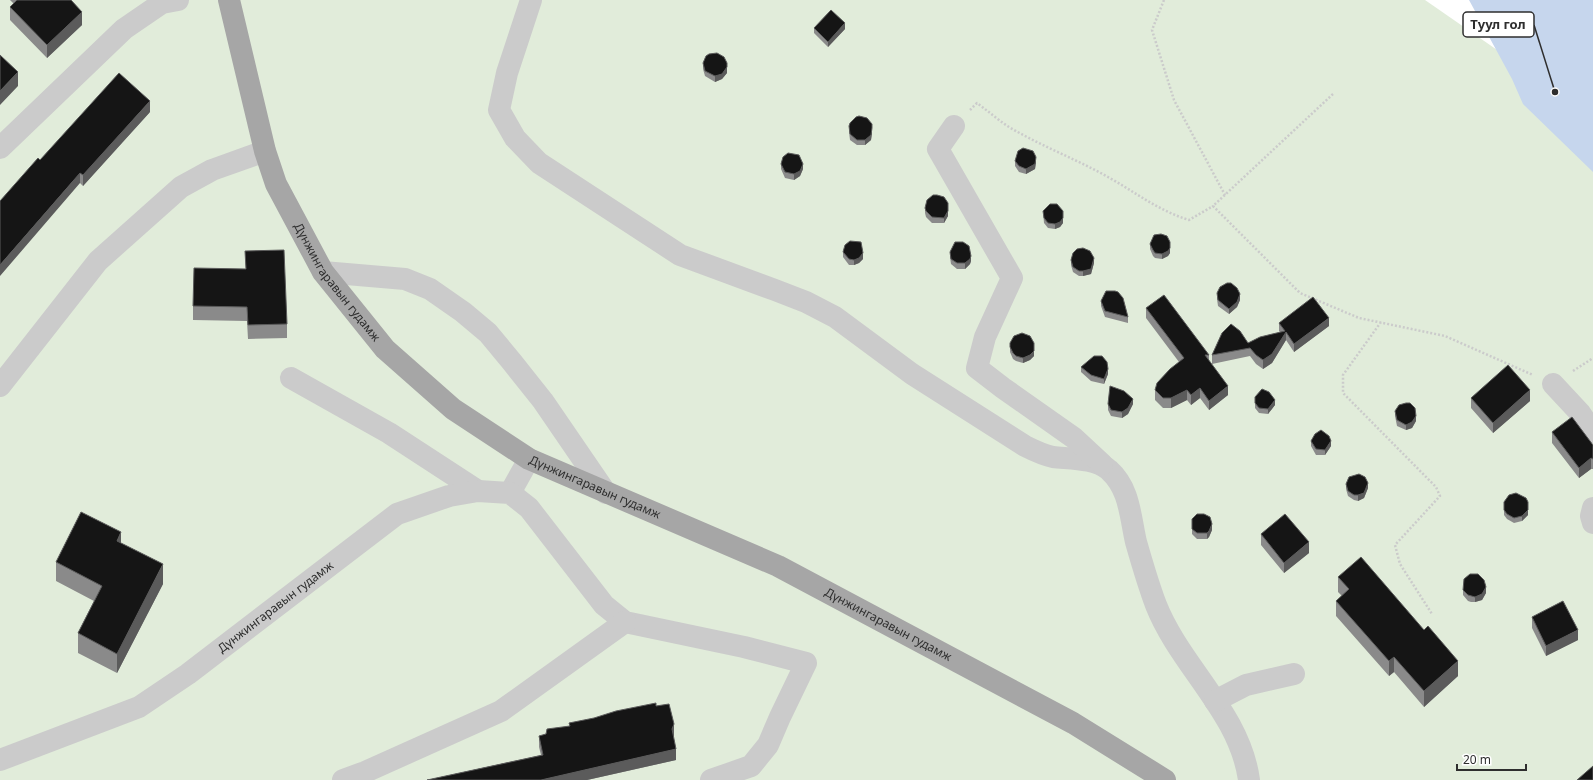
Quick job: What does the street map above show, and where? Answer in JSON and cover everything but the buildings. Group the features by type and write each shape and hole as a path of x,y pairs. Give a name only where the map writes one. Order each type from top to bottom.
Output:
{"main road":[{"name":"Дүнжингаравын гудамж","path":"229,0 265,151 276,184 323,272 385,348 453,409 529,459 778,566 1073,723 1165,780"}],"street":[{"path":"0,148 124,29 162,3 178,0"},
{"path":"531,0 507,73 499,110 515,138 539,163 680,255 806,302 835,317 912,374 1038,453 1052,457 1090,461 1108,469"},
{"path":"954,126 938,149 1012,278 985,337 977,368 1074,438 1108,469 1121,484 1130,504 1136,539 1145,576 1156,606 1177,646 1215,701 1239,744 1248,771 1249,780"},
{"path":"0,386 98,261 181,187 212,170 265,151"},
{"path":"323,272 405,279 430,289 463,312 488,333 543,401 606,492"},
{"path":"291,378 389,433 478,491"},
{"path":"1553,384 1580,413 1593,432"},
{"path":"529,459 510,493 529,508 604,605 625,622 744,647 806,663 768,745 751,766 711,780"},
{"name":"Дүнжингаравын гудамж","path":"0,760 139,707 188,674 397,514 449,496 478,491 510,493"},
{"path":"1593,508 1590,516 1593,523"},
{"path":"343,780 365,772 500,711 625,622"},
{"path":"1215,701 1246,685 1294,674"}],"path":[{"path":"1164,0 1152,30 1174,100 1224,195"},
{"path":"954,126 977,103 1008,127 1053,151 1108,176 1144,199 1176,216 1189,220 1213,206 1333,94"},
{"path":"1213,206 1300,293 1359,318 1445,336 1553,384"},
{"path":"1381,322 1343,376 1343,393 1436,487 1440,496 1395,545 1400,564 1432,614"}],"green space":[{"path":"0,0 1425,0 1572,102 1593,127 1593,780 0,780"}],"water":[{"path":"1469,0 1593,0 1593,172 1523,104 1512,79"}],"place":[{"name":"Туул гол","path":"1555,92"}]}
